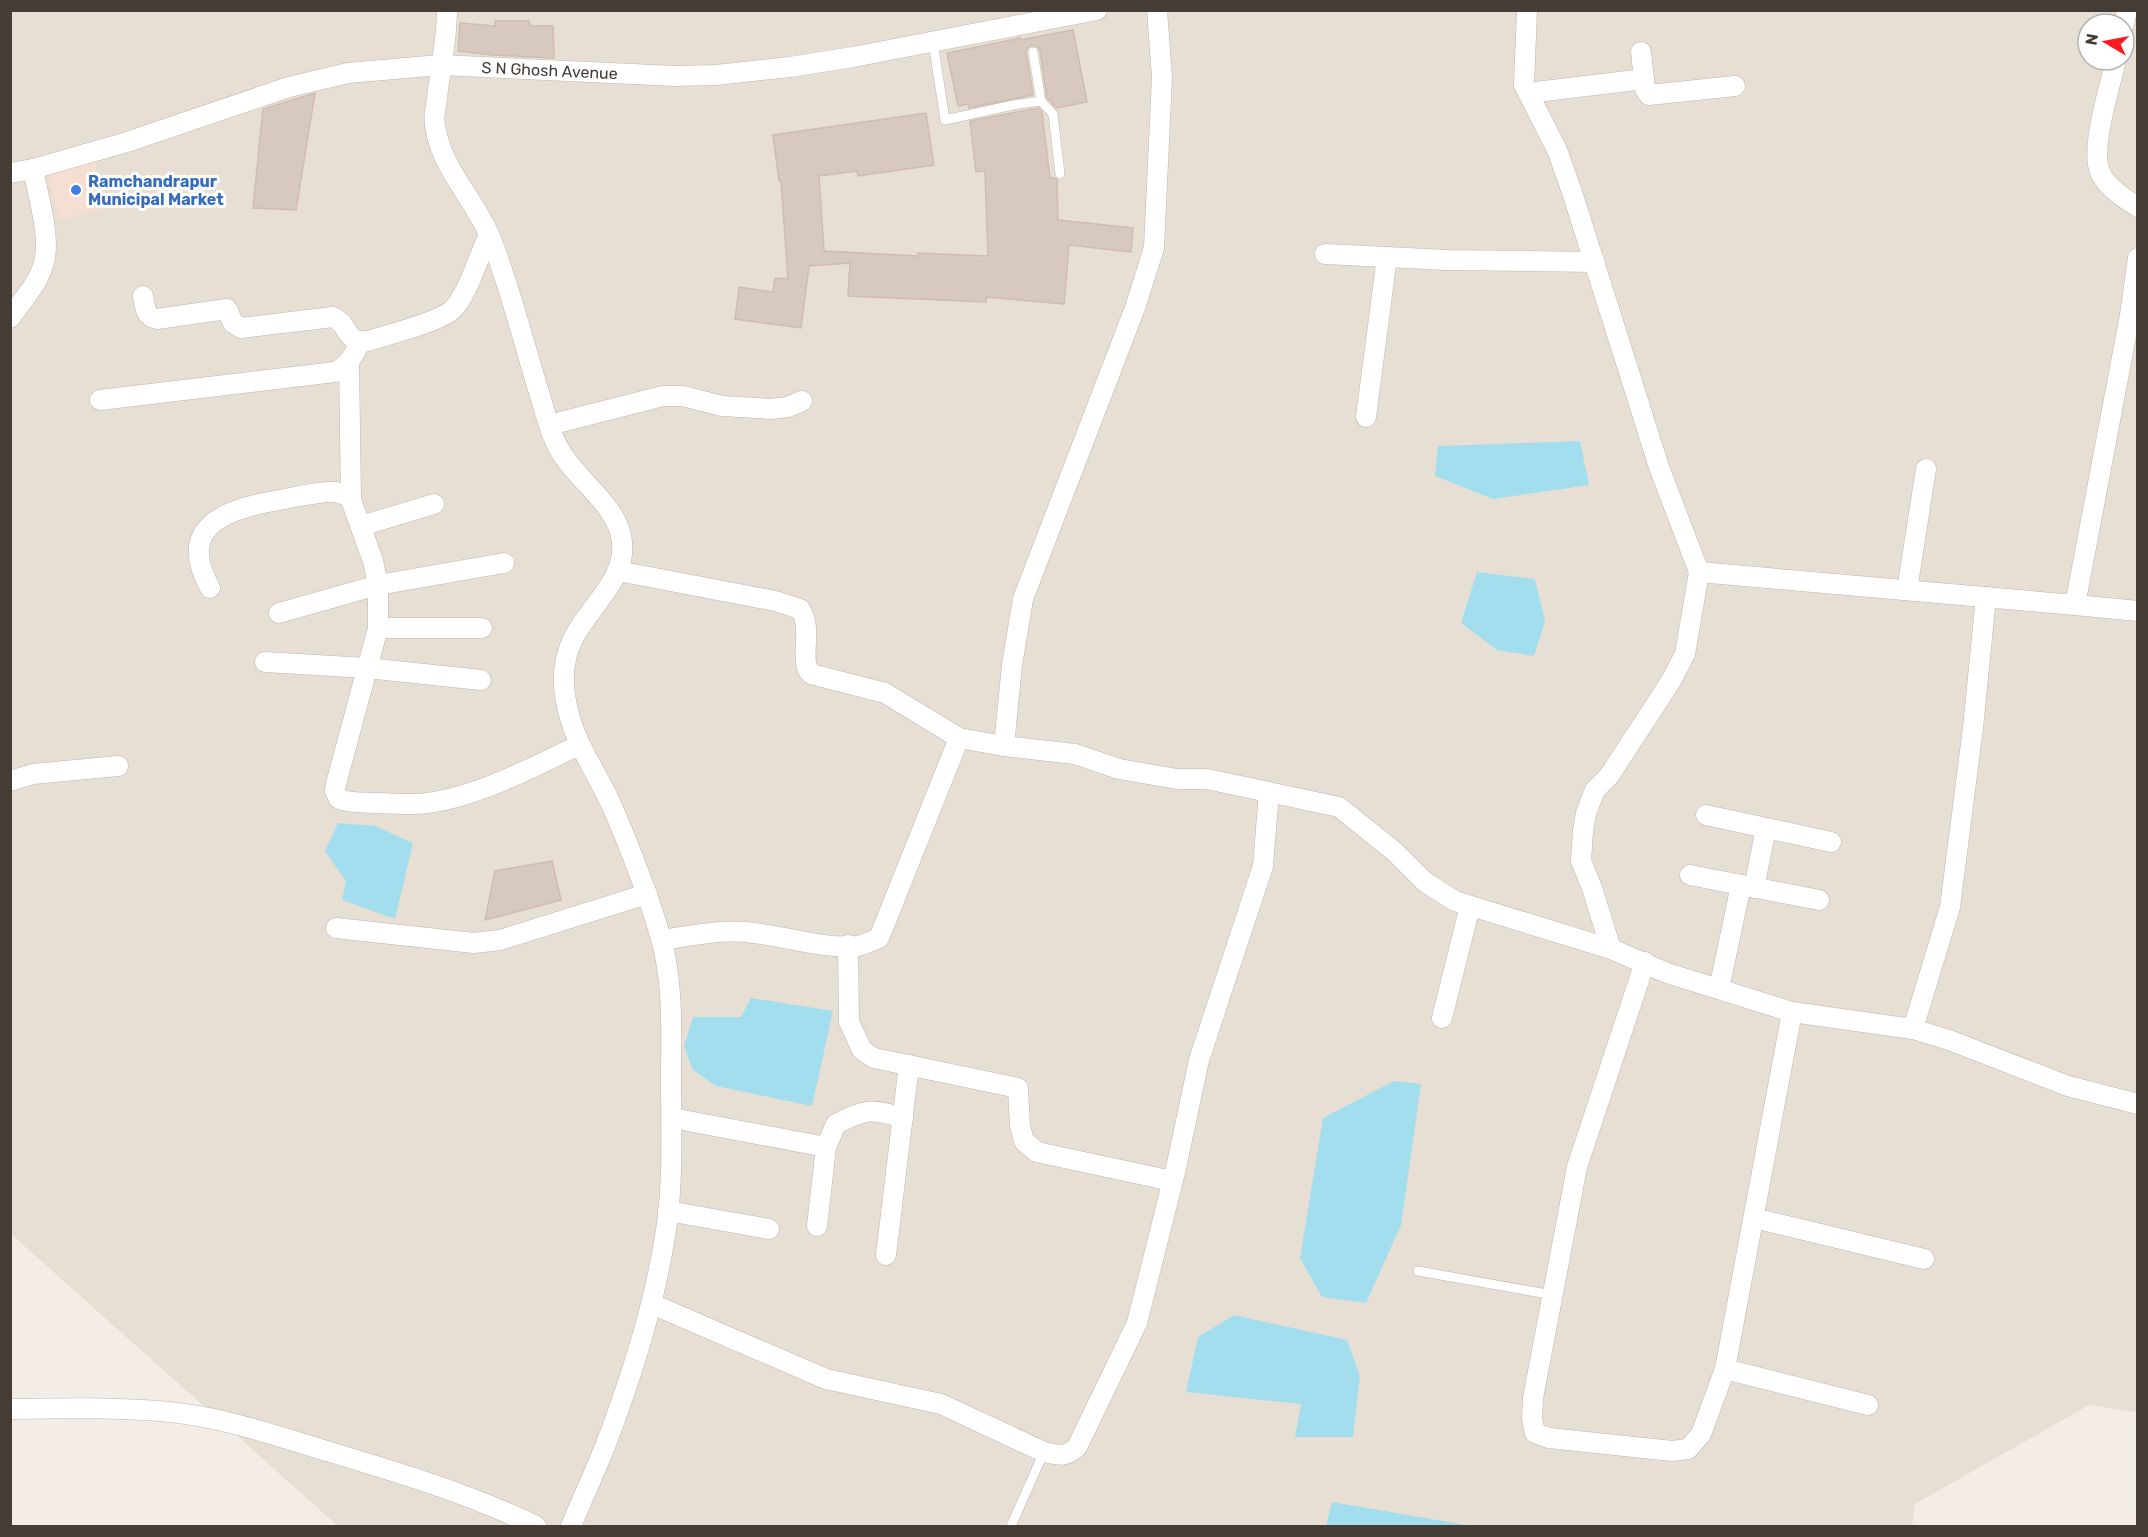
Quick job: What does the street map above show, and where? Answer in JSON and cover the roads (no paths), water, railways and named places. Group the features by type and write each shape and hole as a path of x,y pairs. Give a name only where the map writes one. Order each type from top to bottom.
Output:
{"street":[{"path":"447,10 446,37 434,120 436,133 451,171 489,234 511,297 554,439 564,457 613,516 620,531 622,547 618,571 576,633 567,659 564,686 571,722 579,745 611,804 647,894 662,940 670,996 672,1118 665,1241 652,1304 605,1446 571,1527"},
{"name":"S N Ghosh Avenue","path":"10,173 33,169 127,142 254,98 316,79 348,73 441,65 676,76 716,75 790,67 1097,10"},
{"path":"1004,746 1011,665 1023,599 1135,308 1154,248 1162,76 1157,10"},
{"path":"1527,10 1524,85 1557,150 1595,262 1659,467 1699,572 1685,654 1671,681 1609,776 1595,790 1586,813 1581,861 1593,888 1611,949"},
{"path":"1641,52 1646,93 1653,96 1735,86"},
{"path":"2112,72 2098,138 2099,172 2110,186 2138,207"},
{"path":"1528,93 1644,79"},
{"path":"10,318 39,275 45,259 43,222 33,169"},
{"path":"143,296 149,316 158,320 227,309 233,323 241,328 333,317 339,320 350,337 360,342 368,341 441,317 454,309 461,299 489,234"},
{"path":"1325,254 1447,260 1595,262"},
{"path":"1366,417 1387,257"},
{"path":"2075,605 2130,315 2138,258"},
{"path":"100,400 335,372 345,368 360,342"},
{"path":"349,363 351,500 378,585 378,628 336,784 337,797 343,801 405,804 438,801 476,790 530,769 579,745"},
{"path":"549,424 663,396 683,396 722,406 771,409 802,401"},
{"path":"1907,590 1926,469"},
{"path":"210,588 202,572 198,551 202,536 211,524 224,516 264,503 322,492 337,492 346,495 351,500"},
{"path":"361,526 434,504"},
{"path":"279,613 378,585 504,563"},
{"path":"618,571 775,601 800,609 807,626 806,666 811,674 885,693 959,738 1075,754 1119,769 1177,779 1207,779 1339,807 1395,852 1425,882 1455,901 1611,949 1667,973 1792,1012 1913,1029 1949,1040 2068,1086 2138,1104"},
{"path":"1699,572 2138,611"},
{"path":"1913,1029 1950,907 1973,728 1986,597"},
{"path":"378,628 482,628"},
{"path":"265,662 368,668 481,680"},
{"path":"662,940 705,933 744,932 859,946 879,938 959,738"},
{"path":"10,781 33,774 118,766"},
{"path":"652,1304 826,1379 941,1404 1044,1452 1070,1454 1077,1447 1137,1323 1199,1060 1263,866 1269,792"},
{"path":"1706,816 1831,842"},
{"path":"1719,989 1747,886 1766,828"},
{"path":"1690,875 1819,900"},
{"path":"336,928 474,943 489,942 647,894"},
{"path":"1442,1018 1470,906"},
{"path":"848,945 849,1022 862,1050 874,1058 1018,1088 1020,1125 1024,1141 1037,1152 1172,1181"},
{"path":"1645,962 1577,1167 1533,1398 1532,1419 1535,1433 1549,1438 1672,1451 1688,1449 1701,1434 1725,1370 1792,1012"},
{"path":"886,1255 909,1065"},
{"path":"817,1226 826,1147 836,1124 852,1116 876,1110 903,1118"},
{"path":"672,1118 826,1147"},
{"path":"668,1211 769,1229"},
{"path":"1754,1218 1924,1259"},
{"path":"1725,1370 1868,1405"},
{"path":"10,1409 76,1407 171,1412 234,1422 423,1480 465,1495 536,1527"}],"lane":[{"path":"933,42 945,120 1041,101"},
{"path":"1033,52 1041,101 1053,114 1060,174"},
{"path":"1418,1271 1553,1294"},
{"path":"1011,1527 1044,1452"}],"water":[{"path":"1580,441 1589,485 1493,499 1435,476 1438,446"},
{"path":"1477,572 1535,579 1545,621 1534,656 1497,650 1461,623"},
{"path":"338,823 375,826 413,843 395,919 342,900 346,881 325,851"},
{"path":"751,998 833,1011 812,1106 716,1086 693,1070 684,1046 693,1017 741,1017"},
{"path":"1394,1081 1421,1084 1401,1225 1366,1303 1322,1297 1300,1258 1323,1118"},
{"path":"1234,1315 1347,1340 1360,1376 1353,1437 1295,1437 1301,1404 1186,1392 1198,1337"},
{"path":"1332,1502 1472,1526 1326,1526"}],"place":[{"name":"Ramchandrapur Municipal Market","path":"76,190"}]}
